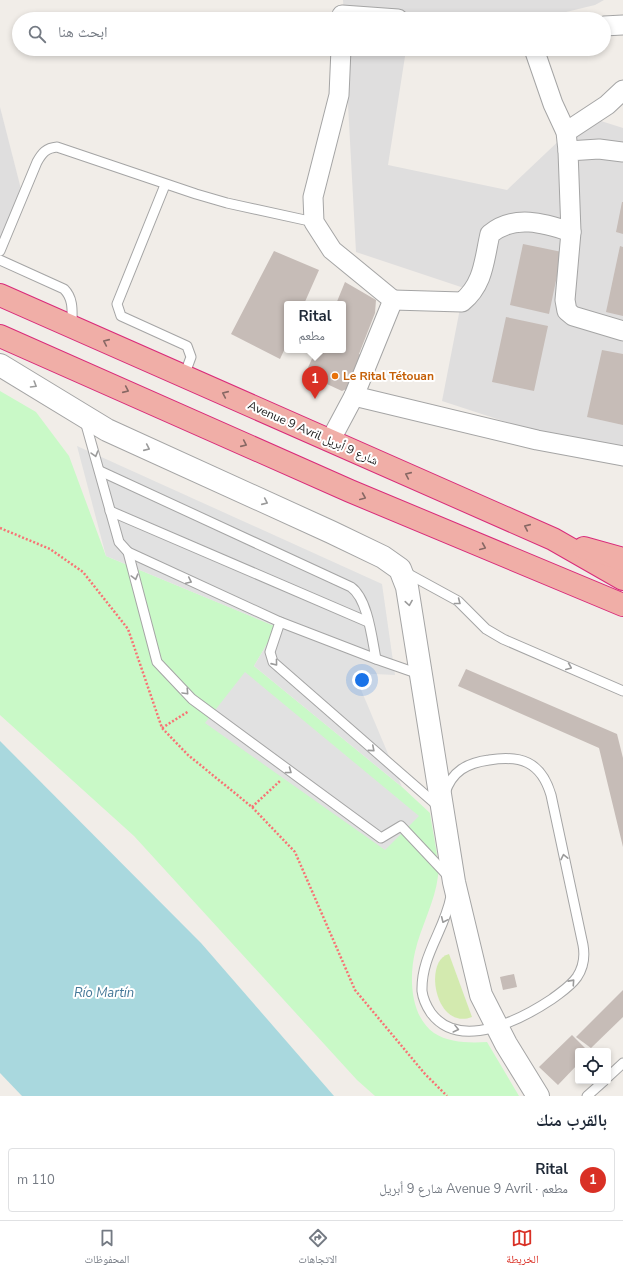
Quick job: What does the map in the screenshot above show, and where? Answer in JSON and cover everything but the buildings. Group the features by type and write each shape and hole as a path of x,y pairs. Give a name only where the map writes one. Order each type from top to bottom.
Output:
{"highway":[{"name":"Avenue 9 Avril شارع 9 أبريل","path":"0,295 553,539 623,579"},
{"path":"0,336 350,491 623,605"},
{"path":"553,539 623,559"},
{"path":"560,579 623,618"}],"street":[{"path":"341,7 365,12"},
{"path":"611,26 623,25"},
{"path":"341,56 338,95 313,197 314,222 332,250 393,300 462,302 474,293 484,266 490,234 499,226 515,222 544,223 571,232"},
{"path":"536,56 553,104 566,132 571,232 564,300 567,311 581,319 623,331"},
{"path":"566,132 607,105 623,90"},
{"path":"568,151 599,149 623,152"},
{"path":"330,441 354,396 393,300"},
{"path":"0,365 107,430 331,532 383,557 400,569 407,587 454,882 482,996 497,1028 538,1096"},
{"path":"354,396 537,440 623,456"}],"lane":[{"path":"0,251 37,162 42,153 50,147 56,147 165,184 227,203 314,222"},
{"path":"165,184 117,304 118,311 121,316 187,346 191,357 184,376"},
{"path":"0,260 52,283 69,294 72,302 72,327"},
{"path":"84,417 119,542 128,552 280,622 376,659 421,674"},
{"path":"100,471 351,587 359,594 368,622 376,659"},
{"path":"110,510 368,622"},
{"path":"128,552 157,662 199,705 381,838 401,826 454,882 447,913 426,960 422,977 422,993 427,1006 435,1018 447,1026 460,1030 497,1028 530,1014 566,989 576,978 584,959 583,945 551,794 541,773 529,763 506,757 473,762 460,769 449,781 444,796 442,810"},
{"path":"400,569 458,601 486,629 503,639 623,691"},
{"path":"280,622 270,652 273,662 442,810"},
{"path":"611,1074 623,1063"},
{"path":"587,1096 601,1084"}],"path":[{"path":"0,528 50,549 83,572 128,629 162,728 188,755 252,807 295,852 355,990 425,1074 447,1096"},
{"path":"162,728 199,705"},
{"path":"252,807 290,772"}],"shaded area":[{"path":"343,0 604,0 595,5 566,12 344,12"},
{"path":"345,56 405,56 388,165 507,190 585,116 623,128 623,460 442,401 464,288 356,252"},
{"path":"0,107 22,193 0,244"},
{"path":"77,446 382,584 395,675 354,673 402,787 254,666 277,627 106,556"},
{"path":"245,672 419,816 385,850 205,723"}],"green space":[{"path":"0,391 36,412 69,456 106,556 277,627 254,666 402,787 430,813 437,854 438,876 434,895 418,942 413,962 412,984 416,1006 420,1017 426,1026 434,1033 453,1041 487,1042 519,1096 375,1096 357,1080 134,836 0,715"},
{"path":"449,954 472,1017 459,1019 449,1014 442,1005 437,993 435,980 436,968 441,959"}],"water":[{"name":"Río Martín","path":"0,741 201,943 334,1096 22,1096 0,1073"}],"place":[{"name":"Le Rital Tétouan","path":"335,376"},
{"name":"Rital","path":"315,399"}]}
